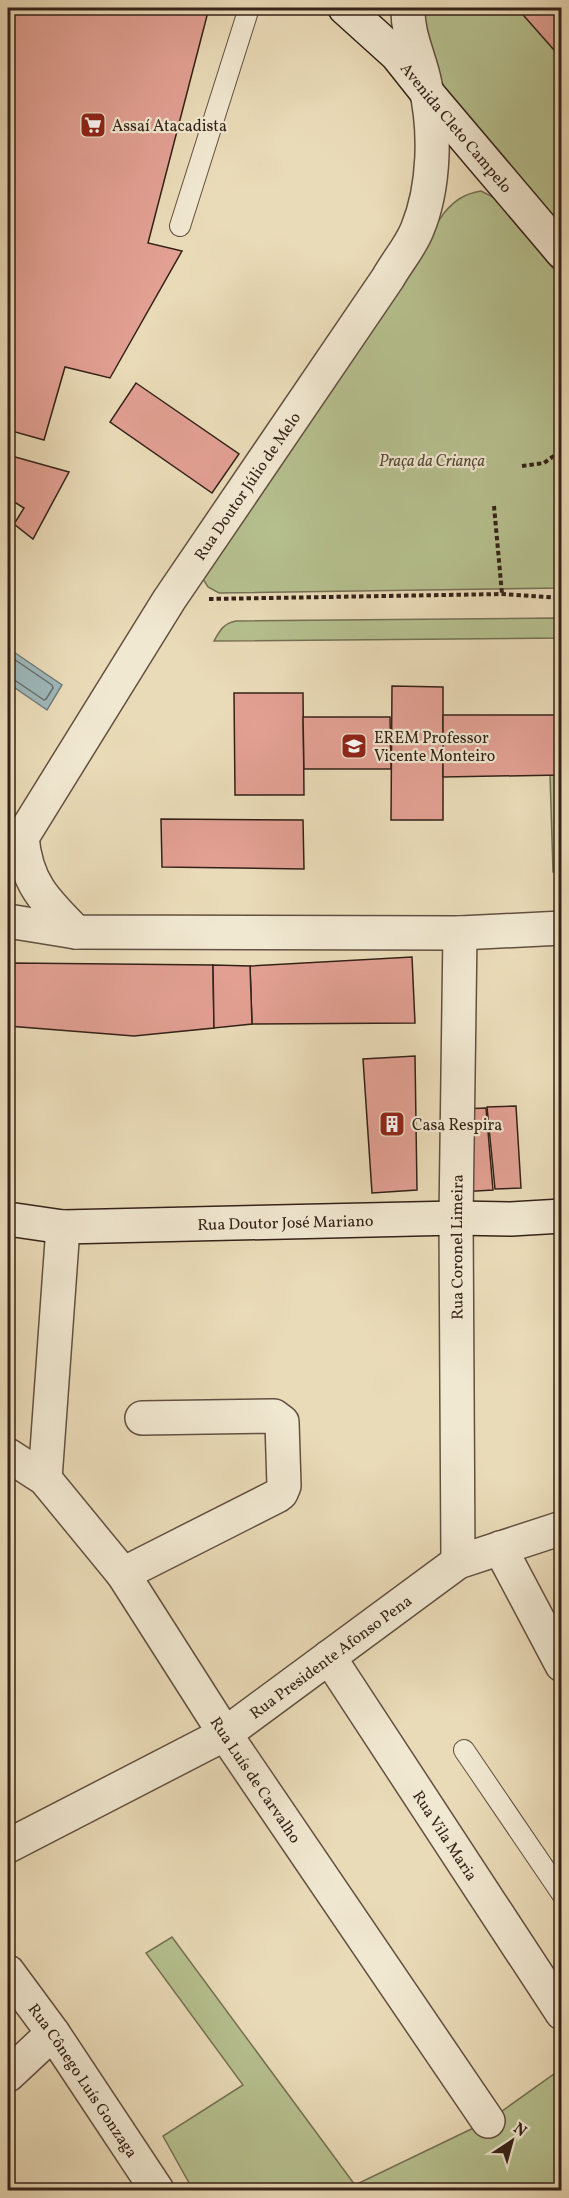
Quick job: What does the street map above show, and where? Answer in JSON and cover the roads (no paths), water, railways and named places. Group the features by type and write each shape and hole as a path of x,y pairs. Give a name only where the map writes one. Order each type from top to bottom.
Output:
{"street":[{"name":"Avenida Cleto Campelo","path":"345,8 397,55 561,252"},
{"path":"408,8 408,22 428,94"},
{"name":"Rua Doutor Júlio de Melo","path":"15,849 169,600 388,278 417,231 428,188 431,145 428,94"},
{"path":"15,849 24,860 47,903 76,932"},
{"path":"8,921 76,932 460,933 561,928"},
{"name":"Rua Coronel Limeira","path":"458,1562 456,1218 460,933"},
{"name":"Rua Doutor José Mariano","path":"8,1219 63,1227 456,1218 511,1219 561,1216"},
{"path":"45,1479 63,1227"},
{"path":"123,1574 277,1496 284,1486 282,1422 273,1416 142,1418"},
{"name":"Rua Luís de Carvalho","path":"8,1455 45,1479 123,1574 225,1734 488,2121"},
{"name":"Rua Presidente Afonso Pena","path":"8,1846 225,1734 458,1562 561,1528"},
{"path":"500,1548 561,1665"},
{"name":"Rua Vila Maria","path":"329,1657 561,2013"},
{"name":"Rua Cônego Luís Gonzaga","path":"8,1972 53,2033 157,2190"},
{"path":"8,2075 53,2033"}],"lane":[{"path":"180,226 249,8"},
{"path":"464,1750 561,1894"}],"water":[{"path":"8,648 62,685 47,710 8,683"}],"place":[{"name":"Assaí Atacadista","path":"93,125"},
{"name":"EREM Professor Vicente Monteiro","path":"354,746"},
{"name":"Casa Respira","path":"392,1124"}],"park label":[{"name":"Praça da Criança","path":"432,460"}]}
